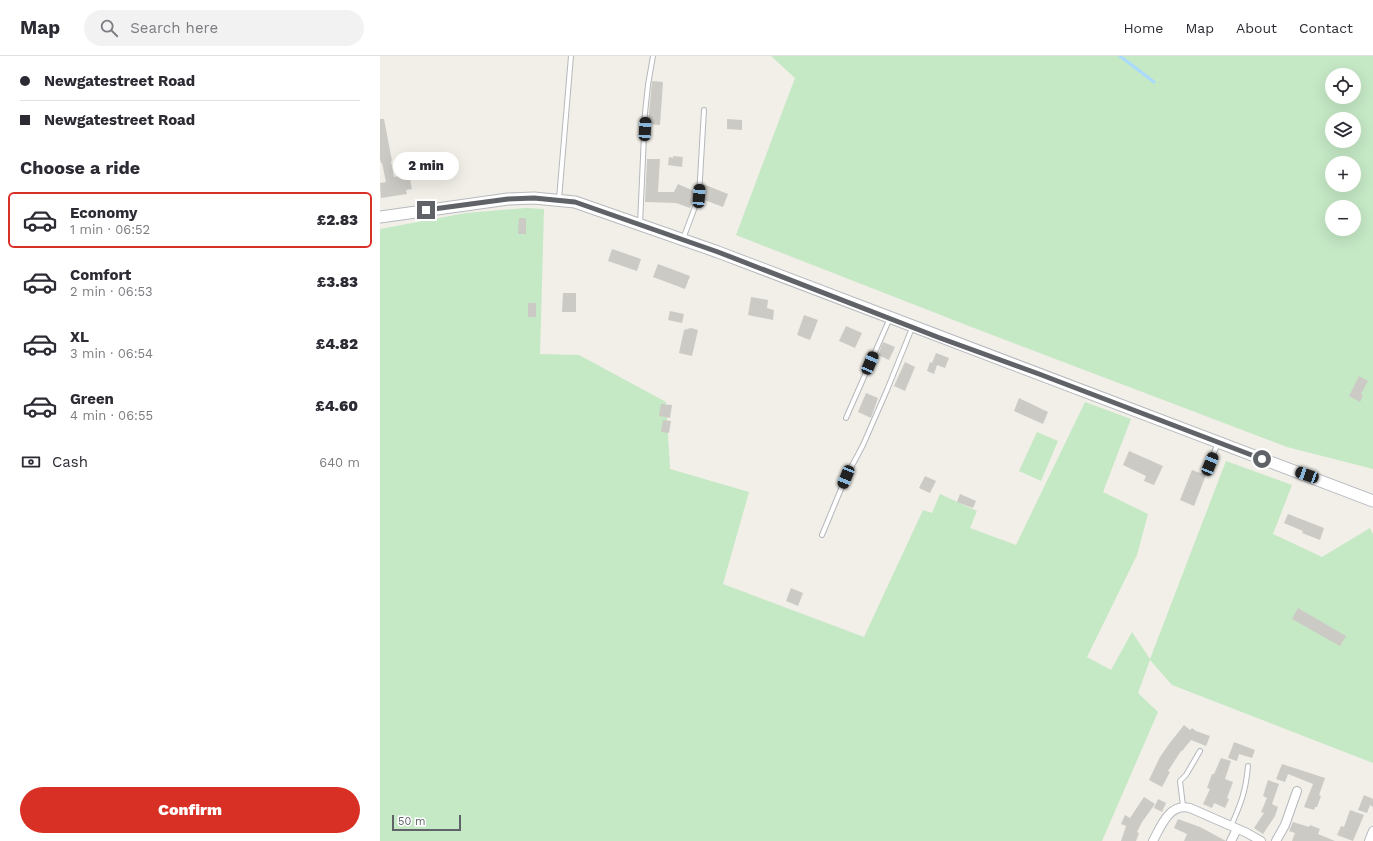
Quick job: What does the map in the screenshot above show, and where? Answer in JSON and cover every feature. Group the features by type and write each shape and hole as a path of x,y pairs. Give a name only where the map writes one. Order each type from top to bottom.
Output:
{"street":[{"path":"380,217 508,199 534,198 575,202 640,224 1046,376 1373,501"},
{"path":"1276,841 1285,826 1297,791"},
{"path":"1153,841 1164,819 1183,806 1261,841"},
{"path":"1231,841 1234,828"},
{"path":"1369,841 1373,831"}],"lane":[{"path":"559,200 571,56"},
{"path":"640,224 648,85 653,56"},
{"path":"683,240 699,196 704,110"},
{"path":"846,418 890,318"},
{"path":"822,536 846,477 863,445 887,390 912,327"},
{"path":"1206,472 1218,442"},
{"path":"1183,806 1180,781 1186,776 1200,751"},
{"path":"1234,828 1243,798 1248,766"}],"green space":[{"path":"771,56 1373,56 1373,469 1287,447 974,328 736,235 795,78"},
{"path":"526,208 544,209 540,354 579,355 666,402 670,469 749,492 723,584 864,637 923,510 932,513 940,494 977,511 970,528 1016,545 1085,402 1131,419 1103,492 1148,514 1137,555 1087,657 1111,670 1132,632 1150,659 1226,461 1292,485 1273,534 1322,557 1370,528 1373,534 1373,763 1172,685 1150,660 1138,693 1158,712 1102,841 380,841 380,229 466,213"},
{"path":"1037,432 1058,441 1041,481 1019,471"}],"building":[{"path":"652,81 663,82 660,125 648,124"},
{"path":"380,119 384,119 394,177 409,174 412,189 406,190 407,194 381,198 380,183 386,182 380,159"},
{"path":"727,119 742,120 742,130 727,129"},
{"path":"673,156 683,157 682,167 668,165 669,157 673,158"},
{"path":"647,159 660,159 658,192 674,192 678,184 696,192 690,208 676,203 645,202"},
{"path":"703,184 728,194 723,207 702,199"},
{"path":"519,218 526,218 526,234 518,234"},
{"path":"612,249 641,259 637,271 608,261"},
{"path":"658,264 690,276 685,289 653,277"},
{"path":"563,293 576,293 576,312 562,312"},
{"path":"751,297 768,300 767,308 774,310 773,320 748,315"},
{"path":"528,303 536,303 536,317 528,317"},
{"path":"670,311 684,314 682,323 668,320"},
{"path":"804,315 818,320 810,340 797,335"},
{"path":"846,326 862,333 855,348 839,341"},
{"path":"691,328 698,330 692,356 679,353 684,330"},
{"path":"883,342 895,347 889,360 878,355"},
{"path":"936,353 949,358 945,368 937,365 934,374 927,371 930,362 932,363"},
{"path":"905,362 915,367 905,391 894,386"},
{"path":"1359,376 1368,381 1361,394 1363,395 1360,402 1349,396"},
{"path":"866,393 878,398 871,418 858,412"},
{"path":"1019,398 1048,412 1043,424 1014,411"},
{"path":"661,404 672,405 670,418 659,416"},
{"path":"663,420 671,421 669,433 661,432"},
{"path":"1129,451 1163,466 1154,485 1144,481 1146,476 1123,465"},
{"path":"1192,470 1206,475 1194,506 1180,500"},
{"path":"925,476 936,481 930,493 919,488"},
{"path":"960,494 976,501 973,508 957,502"},
{"path":"1288,514 1324,528 1320,540 1302,533 1303,531 1284,523"},
{"path":"791,588 803,593 798,606 786,601"},
{"path":"1298,608 1346,636 1340,646 1292,619"},
{"path":"1184,725 1190,730 1192,728 1210,736 1206,746 1191,740 1181,751 1168,771 1170,772 1162,787 1149,780 1160,757"},
{"path":"1234,742 1255,750 1252,758 1239,754 1237,761 1228,758"},
{"path":"1221,758 1231,761 1225,779 1233,782 1225,808 1214,803 1212,808 1203,804 1210,789 1207,788 1212,774 1214,774"},
{"path":"1282,764 1325,778 1319,795 1321,796 1317,807 1315,807 1314,810 1304,807 1313,784 1288,774 1285,782 1276,779"},
{"path":"1268,780 1279,784 1272,804 1278,807 1275,816 1263,834 1254,828 1264,813 1261,812 1267,798 1263,796"},
{"path":"1364,795 1373,799 1373,807 1370,805 1367,813 1358,810"},
{"path":"1144,797 1155,804 1142,822 1137,832 1139,833 1136,841 1121,841 1126,826 1121,824 1125,815 1130,818"},
{"path":"1158,799 1166,803 1162,812 1154,808"},
{"path":"1350,810 1364,815 1353,841 1337,835 1341,826 1344,827"},
{"path":"1178,819 1200,827 1226,841 1184,841 1187,834 1174,828"},
{"path":"1293,822 1309,827 1310,825 1320,829 1318,834 1335,841 1292,841 1295,833 1289,831"}],"waterway":[{"path":"1120,56 1154,82"}],"route":[{"path":"426,210 508,199 534,198 575,202 718,252 940,338 1262,459"}]}
